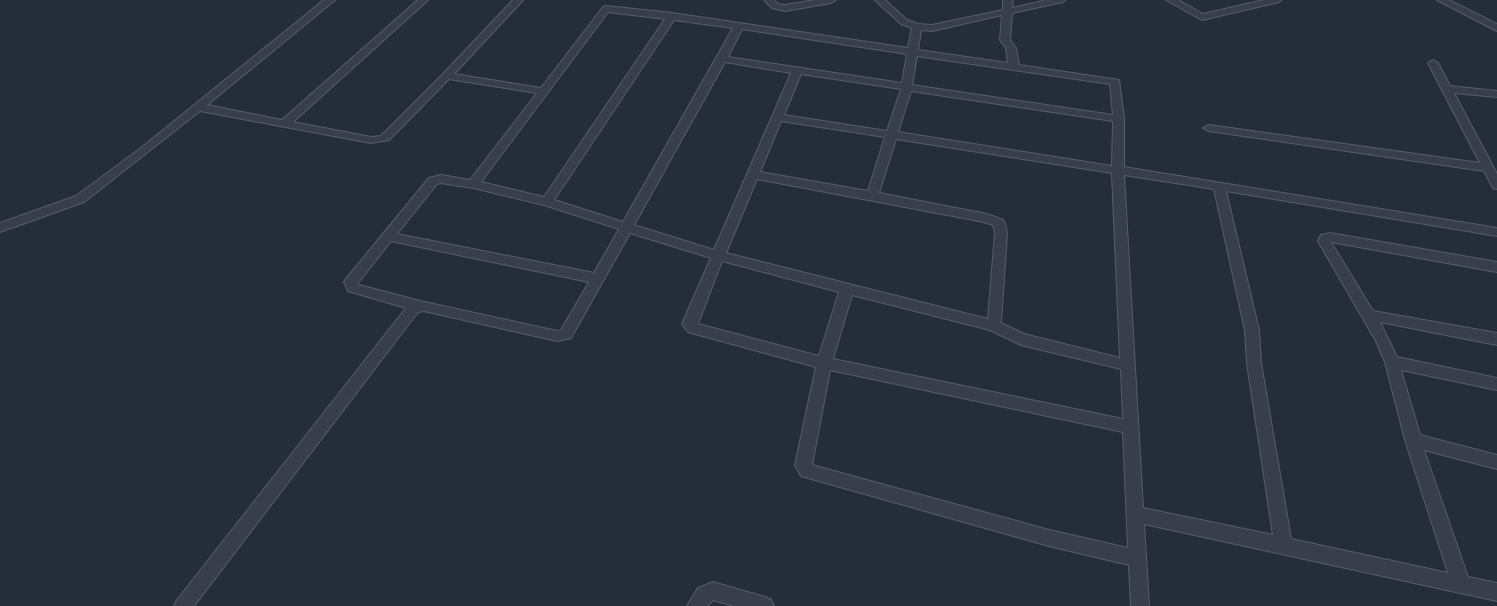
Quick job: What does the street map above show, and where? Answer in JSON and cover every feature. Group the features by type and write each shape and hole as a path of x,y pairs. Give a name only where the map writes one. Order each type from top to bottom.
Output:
{"street":[{"path":"0,228 80,199 198,107 330,0"},
{"path":"285,124 423,0"},
{"path":"198,107 371,140 385,138 518,0"},
{"path":"769,0 775,6 785,8 831,0"},
{"path":"880,0 904,22 917,27 932,28 1060,0"},
{"path":"1008,0 1005,40 1011,48 1014,66"},
{"path":"1172,0 1202,17 1276,0"},
{"path":"1442,0 1497,28"},
{"path":"473,184 605,9 672,16 1115,82 1120,118 1118,171 1140,606"},
{"path":"547,202 672,16"},
{"path":"739,26 722,59 628,226 598,279 566,334 561,337 419,306 351,286 351,282 434,180 441,179 473,184 547,202 628,226 719,256 994,326 1021,339 1127,365"},
{"path":"872,196 893,136 907,86 917,27"},
{"path":"722,59 1120,118"},
{"path":"1433,63 1497,185"},
{"path":"797,71 689,322 691,326 824,363 1130,427"},
{"path":"446,76 543,91"},
{"path":"1447,89 1497,94"},
{"path":"777,117 1219,186 1497,232"},
{"path":"1209,128 1488,168"},
{"path":"753,174 987,218 999,223 1001,233 994,326"},
{"path":"1219,186 1252,330 1254,363 1284,547"},
{"path":"388,236 598,279"},
{"path":"1461,584 1413,440 1392,362 1368,315 1324,241 1330,237 1497,267"},
{"path":"847,288 824,363 803,465 807,471 1049,538 1138,559"},
{"path":"183,606 411,310 419,306"},
{"path":"1368,315 1497,339"},
{"path":"1392,362 1497,384"},
{"path":"1413,440 1497,462"},
{"path":"1136,514 1497,592"},
{"path":"696,606 704,594 713,590 765,606"}]}
